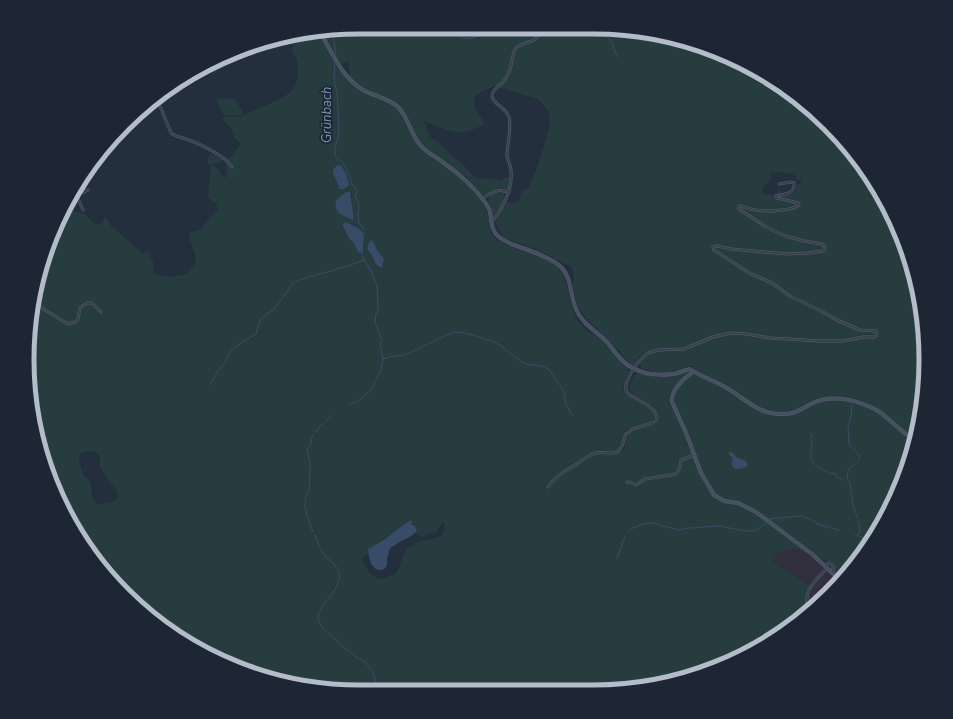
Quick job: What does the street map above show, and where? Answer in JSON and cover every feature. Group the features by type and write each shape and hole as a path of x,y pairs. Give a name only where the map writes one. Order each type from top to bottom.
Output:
{"main road":[{"path":"323,36 348,78 363,90 390,101 397,107 404,114 422,148 459,174 482,198 490,212 491,222 496,235 506,243 540,255 561,267 566,273 572,299 583,321 603,338 626,364 633,369 650,374 663,375 674,374 692,369 693,371 727,388 758,409 769,413 793,414 820,400 837,399 854,401 874,408 910,437"},
{"path":"693,371 692,374 681,382 672,394 671,399 686,433 701,474 714,495 724,501 738,503 756,512 812,554 836,576"}],"street":[{"path":"491,222 506,200 511,186 512,173 511,165 507,157 510,127 509,117 505,109 495,101 492,94 504,81 510,71 514,51 517,47 536,38 539,34"},
{"path":"159,103 171,133 175,136 194,142 215,153 232,167"},
{"path":"548,487 566,471 596,452 613,454 618,452 622,446 626,434 633,429 652,423 656,420 657,417 654,411 648,405 630,395 626,391 626,384 633,369 648,353 658,350 684,349 713,336 731,333 770,338 820,341 842,341 876,336 878,333 876,331 860,330 790,296 772,283 749,273 714,250 714,246 717,246 731,249 788,254 823,251 825,249 822,244 804,242 785,236 766,227 739,209 739,206 741,206 758,210 784,210 799,205 798,203 777,198 776,196 788,194 793,190 795,185 791,182 780,184"},
{"path":"81,192 88,190"},
{"path":"482,198 498,190 509,192"},
{"path":"77,198 83,210"},
{"path":"39,305 68,324 76,322 80,308 87,303 92,303 102,312"},
{"path":"627,482 636,486 645,479 676,474 681,460 694,455"},
{"path":"807,605 806,600 809,589 828,563 831,564 833,573 837,575"}],"shaded area":[{"path":"795,548 808,554 836,577 824,590 806,605 810,586 792,573 780,567 772,560 774,554"}],"green space":[{"path":"360,34 594,34 657,40 698,51 737,68 774,89 792,101 824,129 852,161 875,197 885,216 902,255 908,275 913,296 918,338 919,360 916,402 913,423 902,464 875,522 852,558 838,574 835,572 831,562 822,559 784,530 779,531 809,552 808,554 795,548 774,554 772,560 780,567 811,586 808,591 807,605 792,618 756,641 698,668 657,679 615,684 360,685 296,679 255,668 197,641 161,618 129,590 101,558 78,522 51,464 40,423 35,381 35,338 40,296 51,255 71,210 86,215 96,224 101,224 104,221 103,218 107,218 111,226 142,253 148,252 153,262 154,274 171,277 187,274 195,264 196,257 189,233 199,230 219,209 216,206 217,204 208,197 211,165 207,163 210,153 231,165 233,163 228,160 241,144 234,137 229,126 222,120 224,117 239,117 280,99 291,92 298,78 297,59 293,53 292,41 321,37 335,63 346,78 363,92 396,107 404,117 414,139 421,149 456,173 475,192 486,209 492,234 497,240 546,260 555,265 560,271 564,277 572,307 580,324 604,342 628,369 629,372 623,387 625,393 648,407 656,416 653,421 628,430 626,429 621,452 624,450 628,434 635,430 657,423 658,415 652,405 632,393 629,388 633,377 638,373 656,377 689,371 690,373 678,383 669,395 669,402 681,426 690,451 694,451 673,402 675,393 678,389 684,382 696,373 695,368 690,366 670,372 658,373 641,368 639,364 642,358 640,356 633,366 631,365 610,341 586,319 577,304 573,287 574,273 570,266 536,249 504,238 496,224 497,217 506,202 514,204 520,199 522,190 529,188 538,165 550,126 549,112 538,99 494,86 473,98 475,103 474,107 485,124 469,131 454,132 424,121 430,137 441,144 451,155 462,163 474,177 502,180 503,177 510,178 509,188 507,190 498,189 485,195 482,194 467,177 423,147 408,118 399,106 389,99 357,85 350,76 348,57 348,62 341,64 324,36","holes":["223,161 226,164 227,177 223,177 217,168 211,165","343,169 348,180 339,189 339,184 334,176","771,173 795,173 797,180 801,180 801,183 796,185 796,192 785,195 781,193 780,190 775,196 762,193 762,189 771,180","351,194 354,220 342,215","346,222 357,227 364,236 362,252 358,252 342,224","372,240 384,259 382,268 373,260","94,451 100,456 100,467 107,479 117,490 117,499 110,503 98,504 93,500 90,482 83,474 79,461 79,455 82,452","445,522 442,536 420,542 408,548 405,551 398,570 392,576 383,578 375,577 369,571 362,559 364,556 369,554 368,549 376,545 400,527 411,523 415,526 417,531 414,534 423,537 430,533 436,532 442,523"]},
{"path":"215,98 235,99 244,114 238,116 224,115"},
{"path":"498,191 504,192 504,199 500,207 492,216 488,201 489,196"},
{"path":"828,583 829,584 820,594 820,593"}],"water":[{"path":"340,165 347,177 349,185 346,188 339,189 333,173 333,170"},
{"path":"347,192 350,192 354,220 342,215 338,212 335,206 337,199"},
{"path":"346,222 362,231 364,238 362,253 358,252 353,242 349,238 342,224"},
{"path":"372,240 384,259 382,268 376,264 368,250 369,242"},
{"path":"729,452 733,453 737,458 746,461 748,466 739,469 734,468 732,464 733,458 729,455"},
{"path":"411,520 411,524 415,526 417,531 410,537 390,548 387,558 387,565 383,570 374,567 369,556 368,549"}],"waterway":[{"path":"459,34 463,38 468,39 486,34"},
{"path":"486,34 496,34"},
{"path":"604,34 610,39"},
{"name":"Grünbach","path":"333,36 336,55"},
{"path":"611,40 617,57"},
{"name":"Grünbach","path":"335,64 334,79 337,93 339,129 335,147 335,156 343,163 352,185 356,188 357,191 355,197 359,204 359,224 364,230"},
{"name":"Grünbach","path":"350,404 358,401 372,389 381,370 383,359 380,343 382,340 375,322 376,313 378,311 377,286 362,253 363,235 365,232"},
{"path":"210,384 231,351 242,342 256,334 260,320 275,308 293,283 364,260"},
{"path":"383,359 405,355 453,332 466,333 494,342 524,363 545,367 549,370 562,388 566,404 572,415"},
{"path":"852,405 848,426 849,444 859,455 859,460 848,470 847,480 850,483 853,505 858,519"},
{"name":"Grünbach","path":"326,422 331,416"},
{"name":"Grünbach","path":"316,432 323,424"},
{"path":"810,433 812,439"},
{"name":"Grünbach","path":"313,532 309,522 305,502 309,491 310,472 307,449 311,444 311,438 314,434"},
{"path":"812,441 811,455 813,463 825,471 832,474 835,473 837,477 843,480"},
{"path":"770,519 803,516 816,522 817,524 820,524 821,526 824,525 824,527 828,526 836,529 837,531 839,530"},
{"path":"858,535 860,530 859,522"},
{"path":"629,532 631,529 646,523 653,523 678,530 720,526 744,531 753,531 766,523"},
{"name":"Grünbach","path":"315,535 322,552 334,564 339,573 337,586 320,611 318,616 319,622 322,627 348,651 362,660 371,669 376,685"},
{"path":"855,535 865,538"},
{"path":"617,558 625,536"}]}
